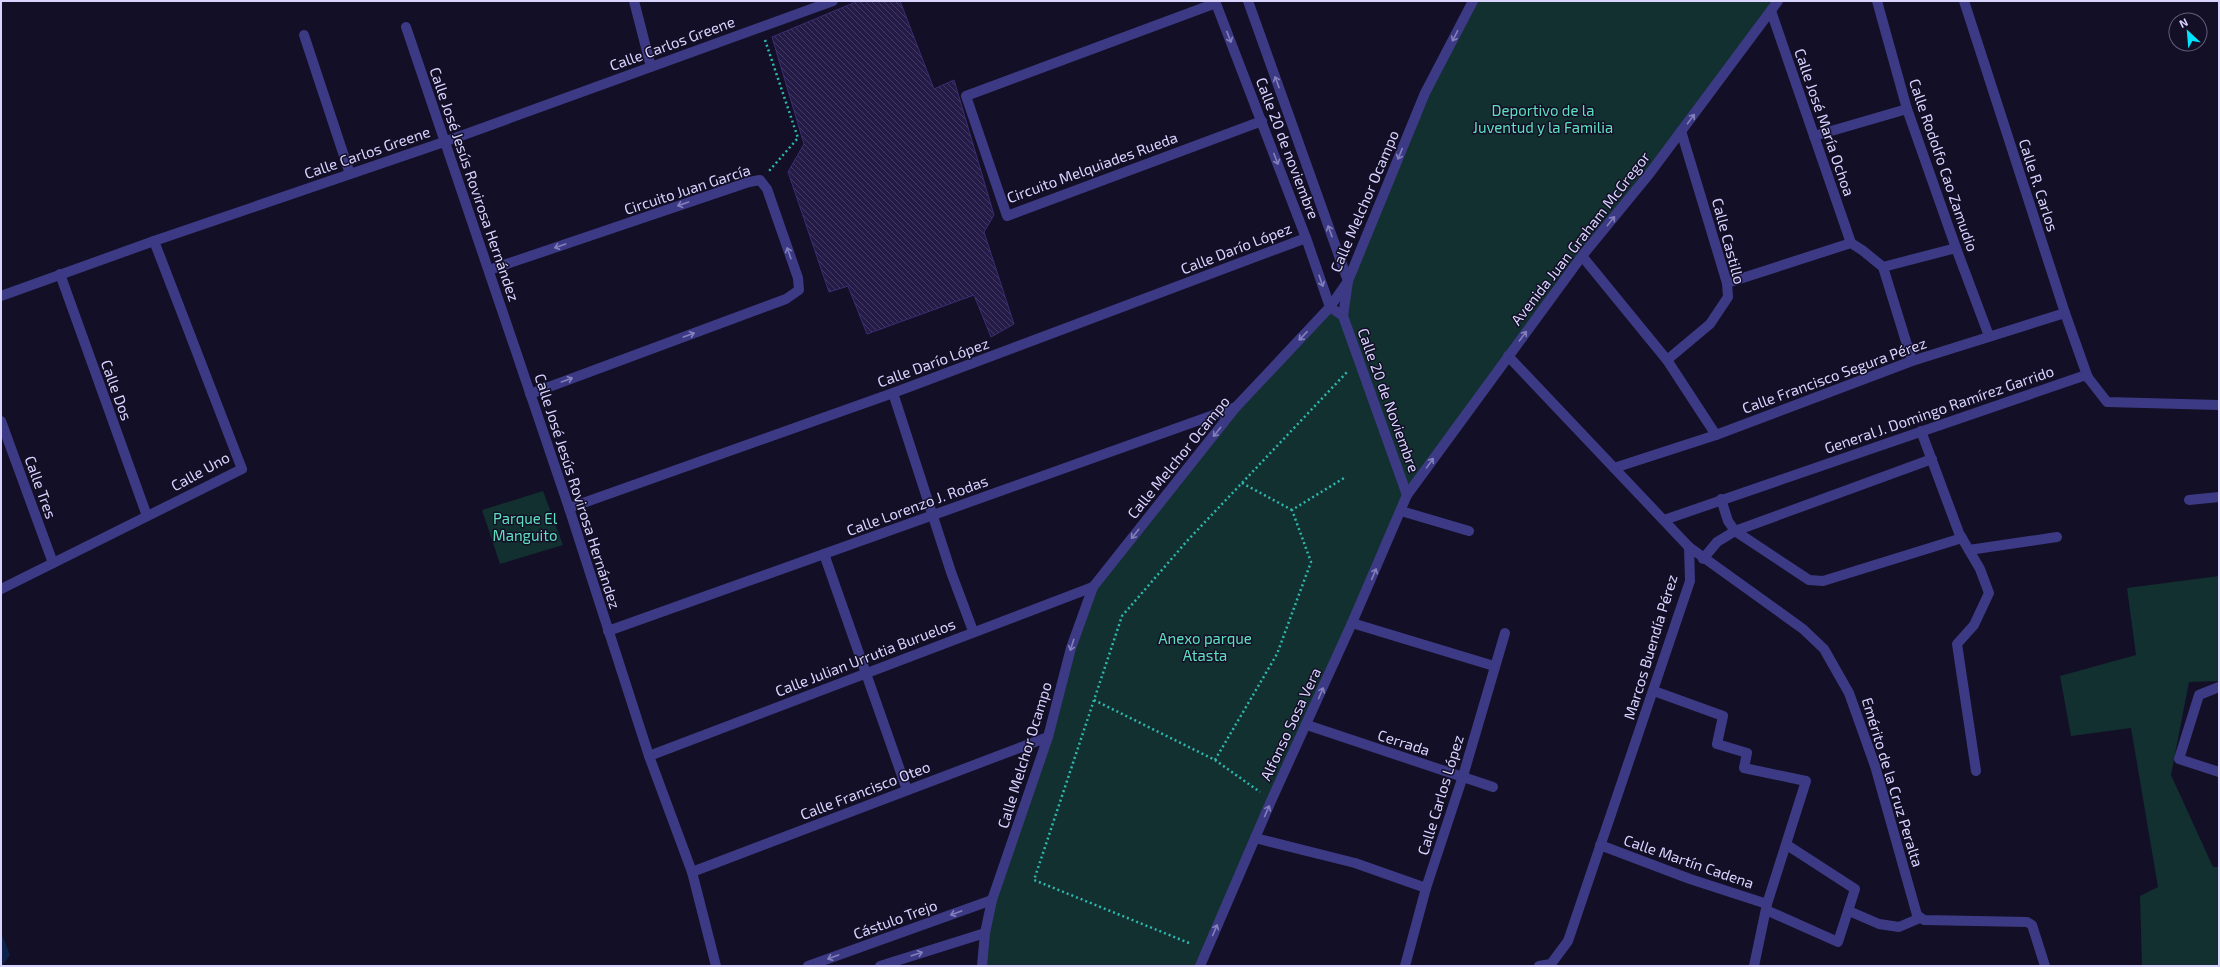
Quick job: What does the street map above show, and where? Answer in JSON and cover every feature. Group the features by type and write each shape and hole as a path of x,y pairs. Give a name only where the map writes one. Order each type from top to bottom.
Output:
{"street":[{"path":"634,1 651,67"},
{"name":"Calle Carlos Greene","path":"1,296 154,241 444,142 833,1"},
{"name":"Calle 20 de noviembre","path":"1248,1 1348,281"},
{"name":"Calle Melchor Ocampo","path":"982,966 985,932 992,900 1048,737 1071,648 1093,587 1236,407 1330,307 1348,281 1425,93 1473,1"},
{"name":"Avenida Juan Graham McGregor","path":"1407,494 1582,256 1681,131 1778,1"},
{"name":"Calle Rodolfo Cao Zamudio","path":"1877,1 1907,109 1989,336"},
{"name":"Calle R. Carlos","path":"1964,1 2065,313 2088,378"},
{"name":"Calle 20 de noviembre","path":"1215,2 1262,121 1330,307"},
{"name":"Circuito Melquiades Rueda","path":"1215,2 966,96 1007,216 1262,121"},
{"name":"Calle José María Ochoa","path":"1771,11 1851,244"},
{"name":"Calle José Jesús Rovirosa Hernández","path":"406,27 569,508 649,756 692,872 716,966"},
{"path":"304,34 350,174"},
{"path":"1814,136 1907,109"},
{"name":"Calle Castillo","path":"1667,360 1710,324 1728,297 1727,283 1681,131"},
{"name":"Circuito Juan García","path":"489,270 749,182 760,180 770,196 798,278 799,290 786,299 530,394"},
{"name":"Calle Darío López","path":"569,508 893,393 1306,238"},
{"name":"Calle Uno","path":"1,589 242,468 154,241"},
{"path":"1727,283 1851,244 1862,250 1882,267 1912,361"},
{"path":"1882,267 1956,248"},
{"path":"1582,256 1667,360 1716,435"},
{"name":"Calle Dos","path":"60,274 147,516"},
{"name":"Calle 20 de Noviembre","path":"1348,281 1342,316 1407,494"},
{"name":"Calle 20 de Noviembre","path":"1330,307 1342,316"},
{"name":"Calle Francisco Segura Pérez","path":"1614,468 1716,435 1912,361 2065,313"},
{"path":"1508,356 1689,547"},
{"name":"General J. Domingo Ramírez Garrido","path":"1664,520 1721,499 2086,374 2088,378"},
{"path":"2088,378 2107,402 2219,405"},
{"path":"893,393 933,516 973,631"},
{"name":"Calle Lorenzo J. Rodas","path":"608,631 1236,407"},
{"name":"Calle Tres","path":"1,422 53,563"},
{"path":"1921,431 1962,538 1980,569 1989,593 1974,625 1957,644 1976,771"},
{"path":"1702,558 1717,542 1735,531 1932,459"},
{"name":"Alfonso Sosa Vera","path":"1200,966 1255,838 1352,623 1407,494"},
{"path":"2188,500 2219,497"},
{"path":"1721,499 1728,521 1735,531 1809,580 1822,581 1962,538"},
{"path":"1401,511 1469,531"},
{"path":"1969,550 2057,537"},
{"name":"Emérito de la Cruz Peralta","path":"1689,547 1702,558 1803,629 1824,649 1849,693 1875,766 1917,915 1920,918"},
{"name":"Marcos Buendía Pérez","path":"1539,966 1551,964 1568,941 1654,691 1690,581 1689,547"},
{"path":"824,554 907,790"},
{"name":"Calle Julian Urrutia Buruelos","path":"649,756 973,631 1093,587"},
{"path":"1352,623 1494,666"},
{"name":"Calle Carlos López","path":"1405,966 1426,888 1462,776 1505,633"},
{"path":"2219,687 2199,695 2179,759 2219,771"},
{"path":"1654,691 1723,716 1717,744 1747,753 1744,768 1806,781 1767,907 1754,966"},
{"name":"Cerrada","path":"1306,725 1493,787"},
{"name":"Calle Francisco Oteo","path":"692,872 1048,737"},
{"path":"1255,838 1355,863 1426,888"},
{"name":"Calle Martín Cadena","path":"1600,845 1767,907 1838,942 1849,911"},
{"path":"1787,845 1855,889 1849,911 1879,924 1899,927 1920,918 1924,920 2027,922 2032,925 2045,966"},
{"name":"Cástulo Trejo","path":"808,966 992,900"},
{"path":"880,966 985,932"}],"path":[{"path":"760,180 798,138 761,26"},
{"path":"1189,943 1034,880 1122,616 1187,541 1358,361"},
{"path":"1292,510 1344,478"},
{"path":"1215,760 1277,654 1311,562 1292,510 1242,483"},
{"path":"1094,700 1215,760 1272,801"}],"green space":[{"path":"1473,1 1778,1 1407,495 1200,966 982,966 985,933 1093,587 1236,407 1330,307 1342,316 1348,281 1425,93"},
{"name":"Parque El Manguito","path":"543,491 563,545 500,564 482,510"},
{"path":"2219,576 2219,681 2189,682 2171,775 2213,867 2219,867 2219,966 2142,966 2140,896 2158,887 2131,728 2071,736 2060,676 2136,655 2127,588"}],"water":[{"path":"1,932 10,955 2,966 1,966"}],"building":[{"path":"858,1 900,1 934,89 954,80 994,215 984,232 1014,324 991,337 974,295 867,334 848,286 829,292 788,172 804,144 772,37"}],"park label":[{"name":"Deportivo de la Juventud y la Familia","path":"1543,118"},
{"name":"Anexo parque Atasta","path":"1205,646"}]}
